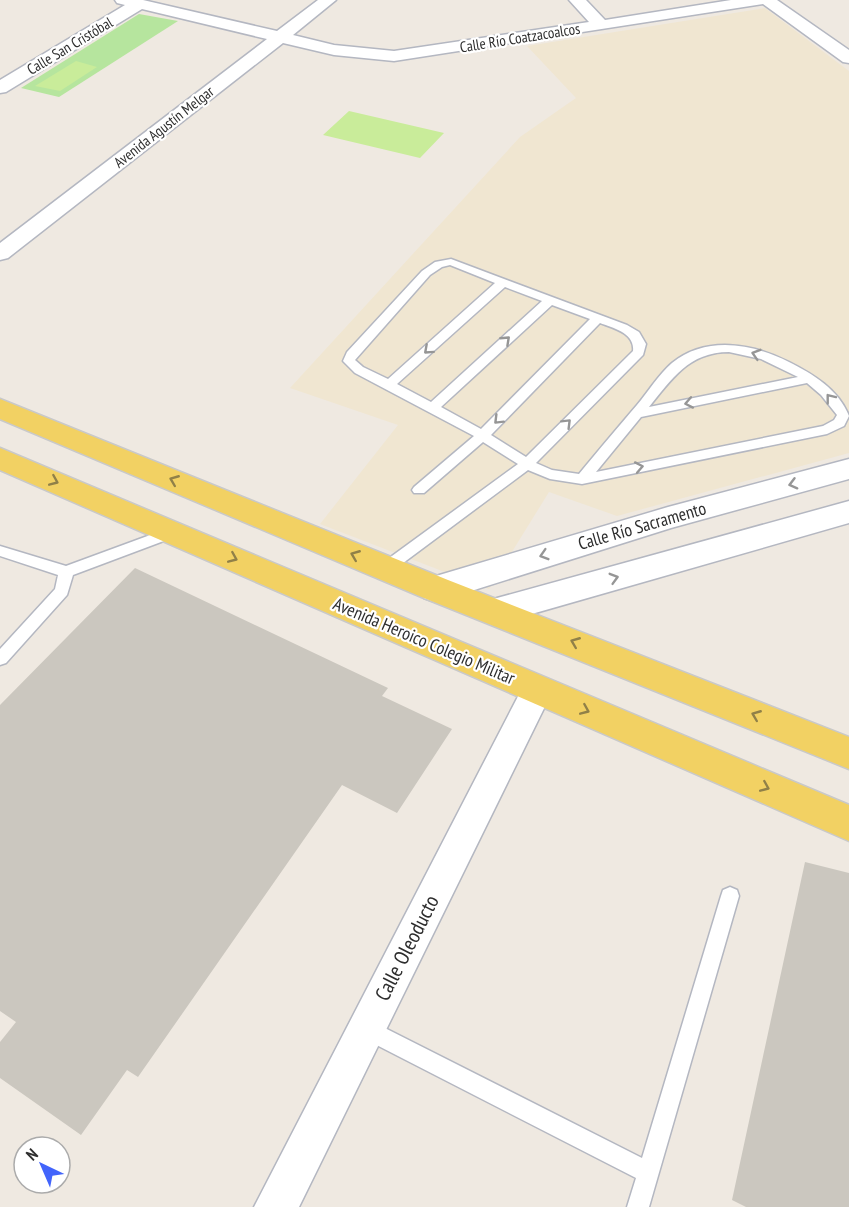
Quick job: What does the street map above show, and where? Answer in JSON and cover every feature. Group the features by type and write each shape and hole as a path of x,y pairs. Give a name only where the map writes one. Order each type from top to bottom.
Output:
{"main road":[{"path":"0,408 436,589 849,753"},
{"name":"Avenida Heroico Colegio Militar","path":"0,458 849,823"}],"street":[{"name":"Avenida Agustín Melgar","path":"0,253 328,0"},
{"path":"577,0 601,25"},
{"name":"Calle Río Coatzacoalcos","path":"280,38 334,50 394,56 761,0"},
{"path":"767,0 849,58"},
{"name":"Calle San Cristóbal","path":"0,88 131,2 280,38"},
{"name":"Calle Río Sacramento","path":"436,589 668,518 849,469"},
{"path":"496,611 849,512"},
{"name":"Calle Oleoducto","path":"276,1207 537,690"}],"lane":[{"path":"386,568 526,465 639,351 640,344 635,335 598,318 451,262 439,264 351,355 349,361 352,365 388,385 483,435 526,465 540,472 559,477 582,479 827,430 840,423 843,415 823,389 789,366 755,353 728,348 694,356 676,366 582,479"},
{"path":"388,385 503,282"},
{"path":"432,408 550,300"},
{"path":"419,490 483,435 598,318"},
{"path":"634,414 808,379"},
{"path":"0,551 66,572 172,532"},
{"path":"0,659 62,591 66,572"},
{"path":"638,1207 730,896"},
{"path":"366,1029 648,1173"}],"shaded area":[{"path":"765,8 849,71 849,453 617,516 549,492 489,589 320,524 398,425 290,388 520,137 576,98 527,46"}],"green space":[{"path":"139,14 178,21 59,97 21,88"},
{"path":"76,61 97,67 60,91 35,86"},
{"path":"349,111 444,133 420,158 323,135"}],"building":[{"path":"135,568 388,688 382,696 452,729 397,813 342,785 138,1077 127,1070 81,1135 0,1078 0,1042 16,1022 0,1011 0,705"},
{"path":"805,862 849,873 849,1207 746,1207 732,1200"}]}
